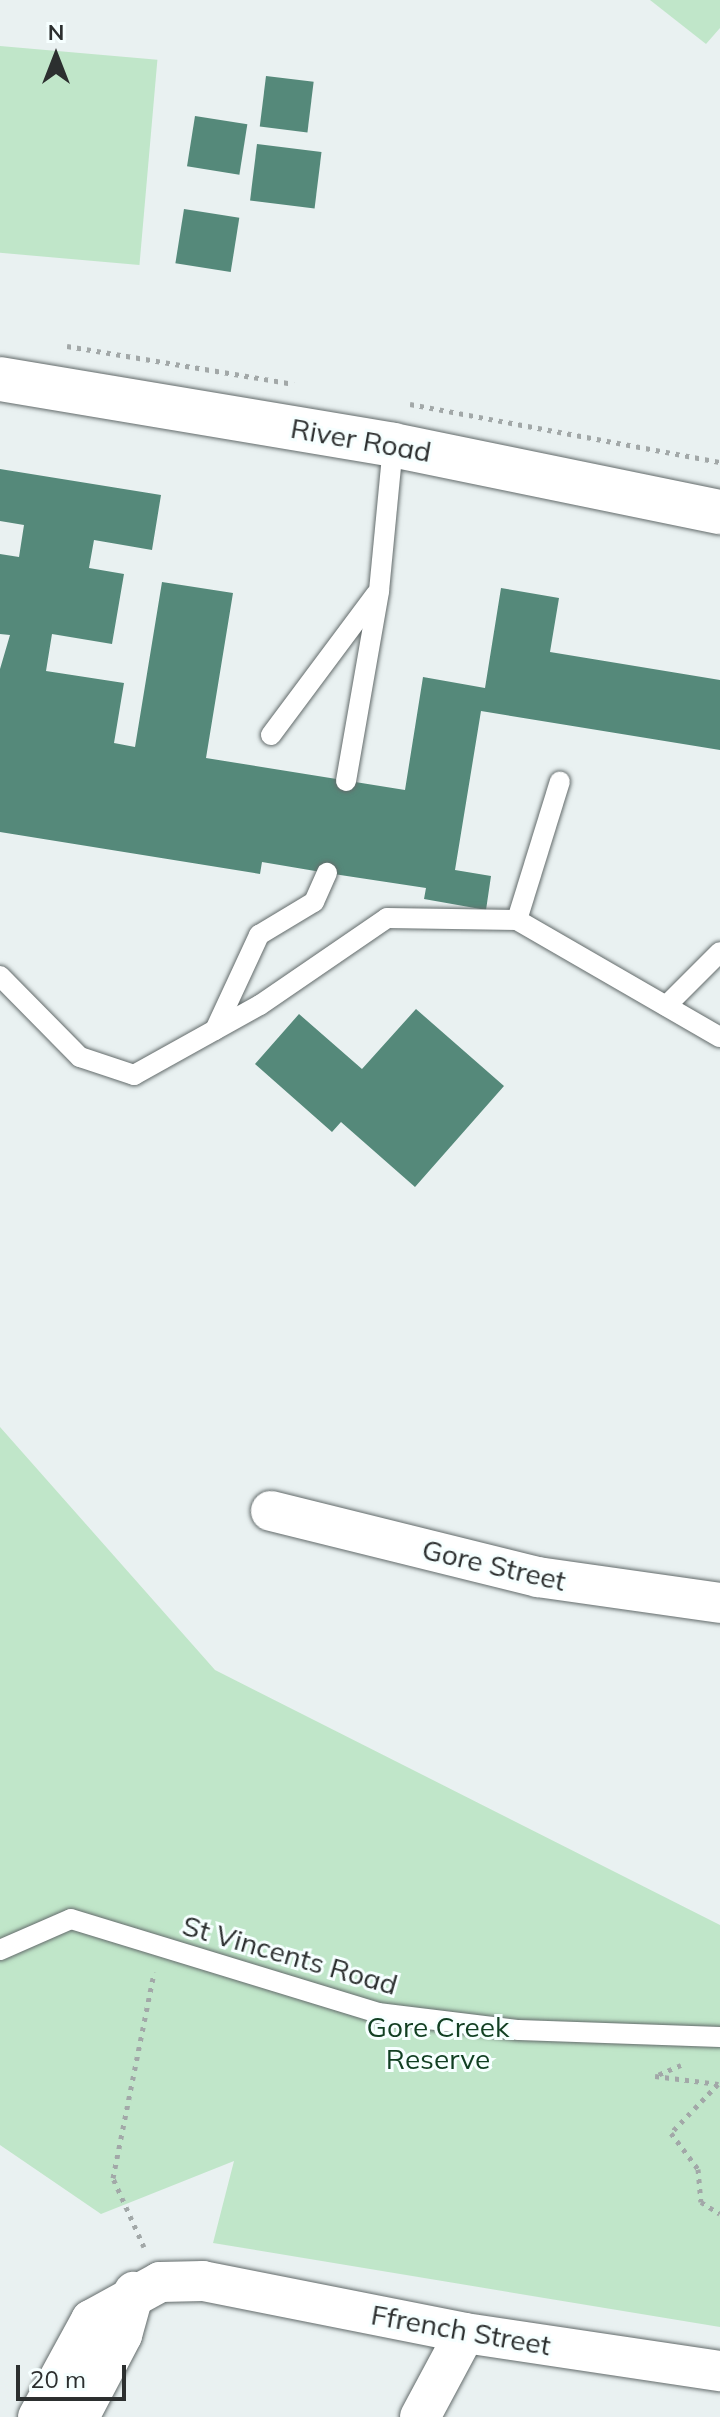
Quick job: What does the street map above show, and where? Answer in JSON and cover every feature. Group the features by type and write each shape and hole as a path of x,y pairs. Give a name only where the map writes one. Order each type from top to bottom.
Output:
{"main road":[{"name":"River Road","path":"0,379 393,445 720,512"}],"street":[{"name":"Gore Street","path":"271,1511 538,1577 720,1603"},
{"name":"Ffrench Street","path":"147,2287 203,2281 465,2333 720,2371"},
{"path":"38,2417 91,2320 147,2287"},
{"path":"79,2417 147,2287"},
{"path":"420,2417 465,2333"}],"lane":[{"path":"346,781 379,591 393,445"},
{"path":"271,735 379,591"},
{"path":"517,920 560,781"},
{"path":"215,1030 259,935 314,902 327,873"},
{"path":"0,976 80,1057 134,1075 215,1030 387,918 517,920 720,1037"},
{"path":"666,1006 720,952"},
{"name":"St Vincents Road","path":"0,1950 71,1919 378,2013 519,2030 720,2037"}],"path":[{"path":"147,2287 113,2178 159,1947"},
{"path":"690,2062 655,2076 718,2084 671,2133 698,2169 701,2202 720,2214"}],"green space":[{"path":"650,0 720,0 720,28 706,44"},
{"path":"0,46 157,60 139,265 0,253"},
{"name":"Gore Creek Reserve","path":"0,1427 215,1670 720,1925 720,2327 213,2243 234,2161 101,2214 0,2145"}],"building":[{"path":"266,76 314,82 307,132 260,127"},
{"path":"195,116 247,124 239,175 187,166"},
{"path":"257,144 322,152 315,208 250,201"},
{"path":"184,209 239,218 231,272 175,263"},
{"path":"0,469 161,495 152,550 94,540 89,568 124,574 112,644 52,634 46,671 124,683 114,743 135,747 162,582 233,593 206,758 405,790 423,677 485,688 501,588 559,598 550,652 720,680 720,750 481,711 455,870 491,876 486,910 424,899 426,888 262,862 260,874 0,832 0,669 10,635 0,634 0,554 19,557 24,525 0,521"},
{"path":"416,1009 504,1086 415,1187 341,1122 332,1132 255,1064 299,1014 362,1069"}]}
